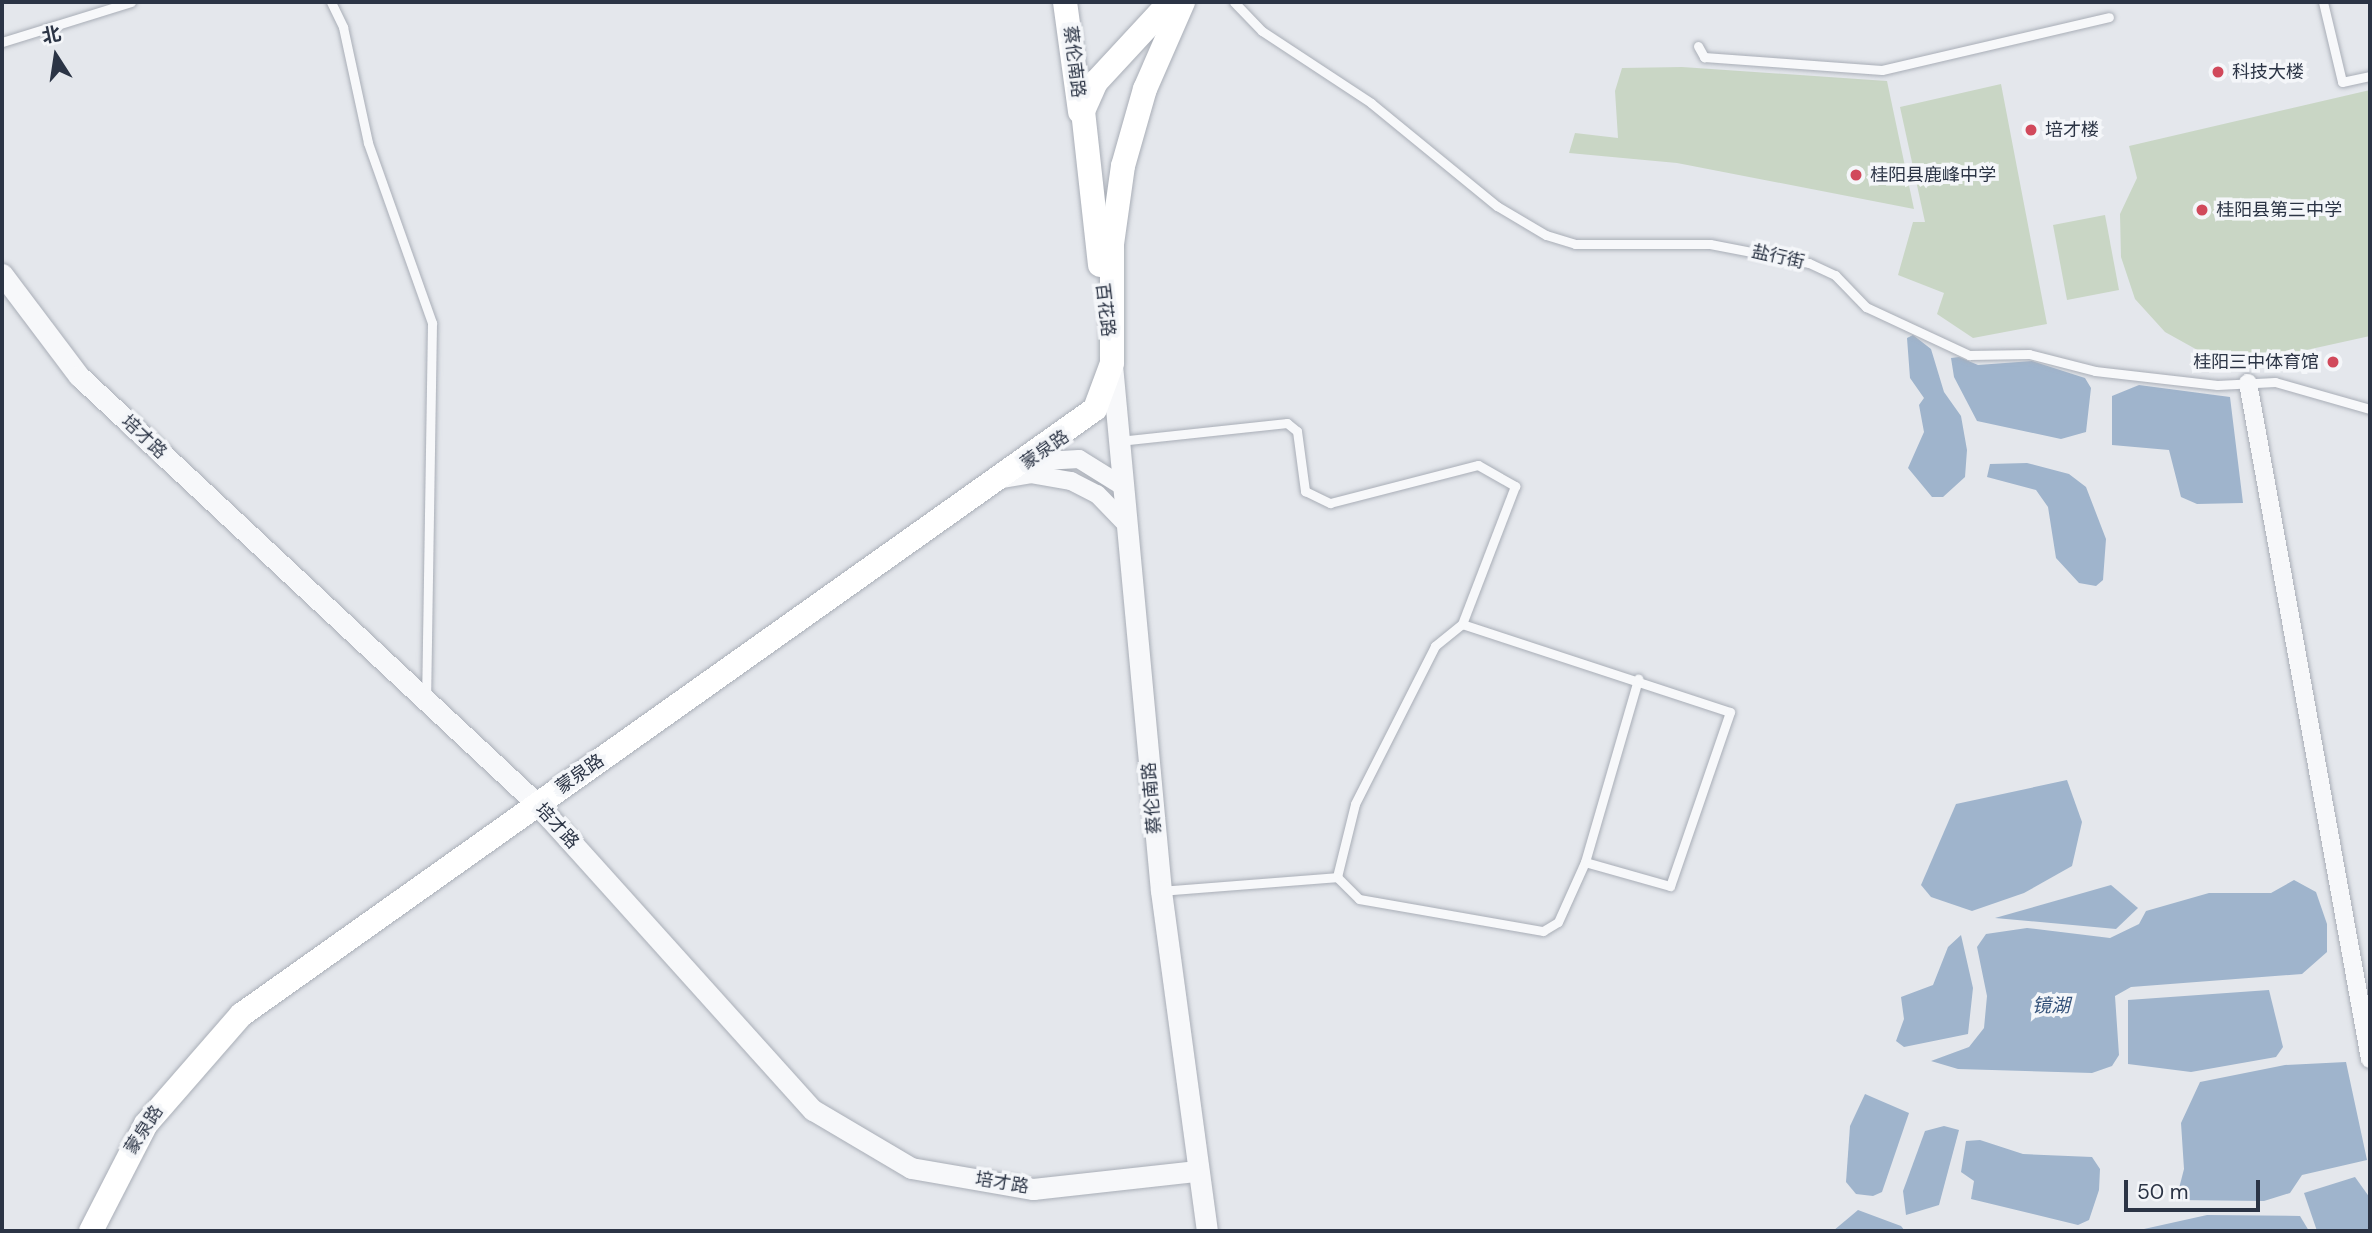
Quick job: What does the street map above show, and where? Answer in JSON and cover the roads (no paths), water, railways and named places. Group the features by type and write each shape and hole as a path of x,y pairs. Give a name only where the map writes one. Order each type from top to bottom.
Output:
{"main road":[{"name":"蔡伦南路","path":"1065,2 1082,123"},
{"path":"1135,2 1142,2"},
{"name":"百花路","path":"1112,363 1082,123 1096,82 1170,2"},
{"name":"百花路","path":"1112,363 1112,244 1124,166 1145,89 1183,2"},
{"name":"蒙泉路","path":"91,1231 146,1124 223,1032 270,992 1026,462 1095,409 1112,363"}],"street":[{"name":"培才路","path":"2,274 79,376 537,804 813,1110 911,1168 1033,1189 1197,1171"},
{"name":"蔡伦南路","path":"1112,363 1161,891 1207,1231"},
{"path":"2248,383 2370,1059"},
{"path":"1026,462 1079,460 1124,487"},
{"path":"1003,479 1044,475 1072,481 1097,494 1127,525"}],"lane":[{"path":"2,42 131,2"},
{"path":"331,2 343,27 368,143 432,323 426,701"},
{"name":"盐行街","path":"1234,2 1262,31 1371,103 1497,206 1546,235 1575,244 1710,244 1809,263 1835,275 1866,307 1969,355 2029,354 2095,371 2248,383 2275,382 2370,409"},
{"path":"2323,2 2342,82 2370,75"},
{"path":"1698,46 1704,57 1882,70 2109,17"},
{"path":"1119,441 1287,423 1297,431 1305,491 1330,503 1478,465 1515,486 1462,624 1435,646 1355,804 1337,877"},
{"path":"1462,624 1638,679 1730,712 1670,886 1585,862"},
{"path":"1161,891 1337,877 1359,899 1543,931 1558,922 1585,862 1638,679"}],"water":[{"path":"1913,335 1931,349 1944,392 1961,416 1967,450 1965,477 1943,497 1932,497 1908,468 1924,432 1919,405 1924,398 1910,378 1907,338"},
{"path":"1959,357 1978,365 2032,361 2085,378 2091,388 2086,432 2061,439 1977,421 1954,377 1951,358"},
{"path":"2139,385 2230,397 2243,503 2197,504 2181,497 2169,450 2112,445 2112,396"},
{"path":"2027,463 2069,474 2086,487 2106,539 2103,580 2096,586 2079,583 2056,558 2048,507 2036,490 1987,477 1990,464"},
{"path":"2067,780 2082,822 2072,866 2024,893 1972,911 1931,897 1921,885 1956,804"},
{"name":"镜湖","path":"2294,880 2316,892 2327,924 2327,952 2302,974 2131,987 2115,996 2119,1055 2112,1066 2092,1073 1958,1069 1931,1061 1969,1047 1984,1028 1987,996 1977,947 1986,934 2027,928 2110,938 2139,924 2146,911 2209,893 2271,893"},
{"path":"2111,885 2138,908 2116,929 1995,918"},
{"path":"1961,935 1973,988 1968,1034 1904,1047 1896,1041 1904,1019 1901,997 1933,985 1948,947"},
{"path":"2269,990 2283,1047 2276,1057 2191,1072 2128,1064 2128,1000"},
{"path":"2346,1062 2367,1160 2302,1175 2290,1193 2264,1201 2176,1200 2184,1169 2181,1123 2200,1082 2285,1065"},
{"path":"1865,1094 1909,1113 1882,1192 1873,1196 1856,1194 1846,1182 1850,1126"},
{"path":"1944,1126 1959,1130 1939,1205 1906,1215 1903,1191 1925,1131"},
{"path":"1980,1140 2023,1154 2092,1157 2100,1169 2099,1190 2089,1220 2078,1225 1971,1199 1974,1181 1961,1172 1966,1141"},
{"path":"2355,1177 2370,1198 2370,1231 2317,1231 2304,1193"},
{"path":"1858,1210 1901,1226 1905,1231 1833,1231"},
{"path":"2207,1215 2300,1216 2309,1231 2135,1231"}],"place":[{"name":"科技大楼","path":"2218,72"},
{"name":"培才楼","path":"2031,130"},
{"name":"桂阳县鹿峰中学","path":"1856,175"},
{"name":"桂阳县第三中学","path":"2202,210"},
{"name":"桂阳三中体育馆","path":"2333,362"}]}
